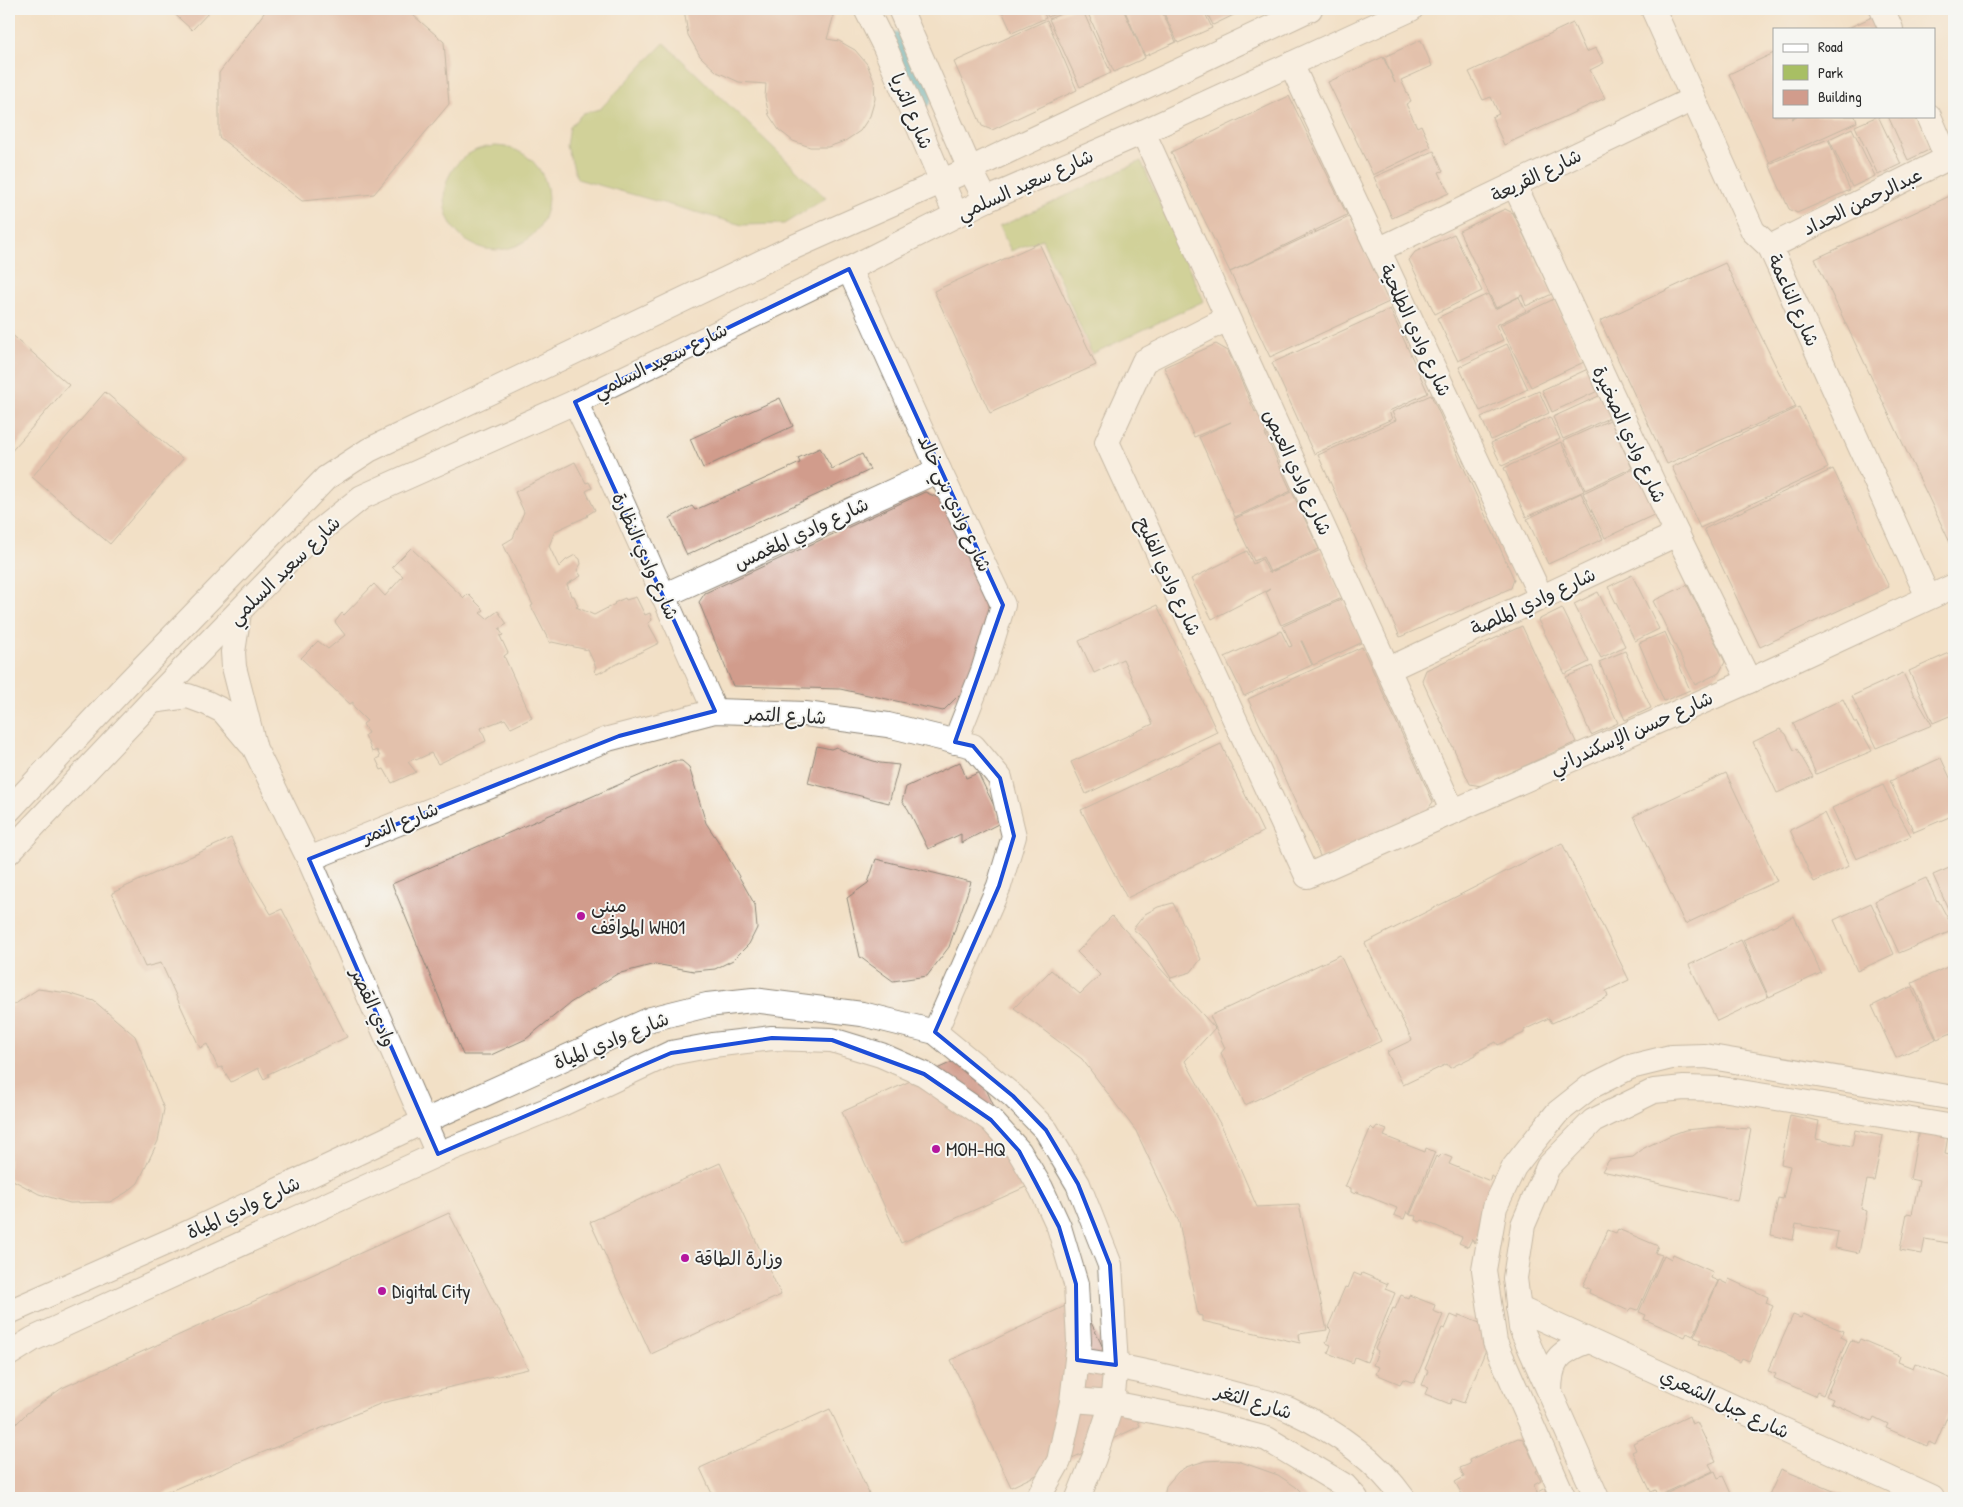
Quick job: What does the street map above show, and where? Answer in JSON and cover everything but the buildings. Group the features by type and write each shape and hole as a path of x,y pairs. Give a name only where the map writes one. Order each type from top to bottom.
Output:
{"street":[{"name":"شارع الثريا","path":"866,9 956,215"},
{"name":"شارع الثريا","path":"900,9 970,169 986,200"},
{"name":"شارع سعيد السلمي","path":"9,852 308,540 362,497 575,402 986,200 1143,132 1411,9"},
{"name":"شارع الناعمة","path":"1653,9 1753,232 1770,247 1928,597"},
{"name":"شارع سعيد السلمي","path":"9,810 125,686 326,478 369,450 622,328 678,304 787,250 970,169 1297,12"},
{"name":"شارع وادي الطلحية","path":"1291,64 1540,597"},
{"name":"شارع القريعة","path":"1378,250 1515,186 1693,99"},
{"path":"1930,118 1951,157"},
{"name":"شارع وادي العيص","path":"1143,132 1227,320 1389,669 1453,812"},
{"name":"عبدالرحمن الحداد","path":"1770,247 1951,157"},
{"name":"شارع وادي الصخيرة","path":"1515,186 1677,534 1749,680"},
{"name":"شارع وادي بني خالد","path":"849,269 939,470 1003,605 983,671 955,742"},
{"name":"شارع وادي الفليح","path":"1227,320 1144,361 1107,442 1307,876"},
{"name":"شارع وادي النظارة","path":"575,402 603,460 715,711"},
{"name":"شارع وادي المغمس","path":"663,596 939,470"},
{"name":"شارع وادي الملصة","path":"1389,669 1677,534"},
{"name":"شارع حسن الإسكندراني","path":"1307,876 1749,680 1954,586"},
{"path":"239,613 233,652 234,667 255,749"},
{"path":"152,701 188,696 207,703 223,711 255,749"},
{"name":"شارع التمر","path":"309,859 608,739 715,711 805,714 888,725 972,746 1000,778 1014,836 999,886 935,1032"},
{"name":"وادي القصر","path":"255,749 309,859 425,1120 438,1154"},
{"name":"شارع وادي المياة","path":"9,1312 180,1237 425,1120 651,1019 707,1005 753,1000 862,1014 935,1032 1013,1096 1046,1130 1078,1184 1110,1264 1116,1365 1112,1404 1078,1498"},
{"name":"شارع وادي المياة","path":"9,1354 33,1339 438,1154 562,1104 671,1053 713,1045 772,1038 832,1040 881,1055 924,1074 991,1120 1018,1151 1041,1188 1059,1227 1076,1284 1080,1342 1072,1400 1059,1461 1038,1498"},
{"path":"1564,1498 1495,1342 1484,1270 1494,1207 1514,1167 1556,1113 1590,1087 1630,1067 1671,1057 1705,1056 1954,1098"},
{"path":"1597,1498 1521,1328 1515,1278 1524,1226 1548,1167 1593,1120 1654,1091 1684,1088 1722,1089 1954,1127"},
{"path":"1514,1167 1543,1180"},
{"name":"شارع جبل الشعري","path":"1518,1308 1932,1498"},
{"path":"1550,1393 1550,1375 1555,1362 1569,1348 1588,1341"},
{"name":"شارع الثغر","path":"1077,1360 1116,1365 1196,1383 1288,1409 1348,1442 1394,1486 1403,1498"},
{"path":"1188,1418 1196,1383"},
{"name":"شارع الثغر","path":"1072,1400 1112,1404 1188,1418 1267,1439 1345,1486 1356,1498"}],"highlighted area":[{"path":"849,269 1003,605 955,742 973,746 1000,778 1014,836 999,886 935,1032 1013,1096 1046,1130 1078,1184 1110,1265 1116,1365 1077,1360 1076,1284 1059,1227 1019,1151 991,1120 924,1074 832,1040 772,1038 671,1053 438,1154 309,859 619,736 715,711 575,402"}],"green space":[{"path":"664,43 826,198 784,224 742,225 577,179 567,146 570,127 583,113 600,109"},
{"path":"496,146 516,150 525,154 533,161 540,169 544,178 548,198 544,218 540,227 533,235 525,242 516,246 496,250 476,246 467,242 459,235 452,227 448,218 444,198 448,178 452,169 459,161 467,154 476,150"},
{"path":"1141,161 1204,301 1092,354 1042,239 1011,251 999,227"}],"waterway":[{"path":"895,48 918,94"}],"place":[{"name":"مبنى المواقف WH01","path":"581,916"},
{"name":"MOH-HQ","path":"936,1149"},
{"name":"وزارة الطاقة","path":"685,1258"},
{"name":"Digital City","path":"382,1291"}]}
